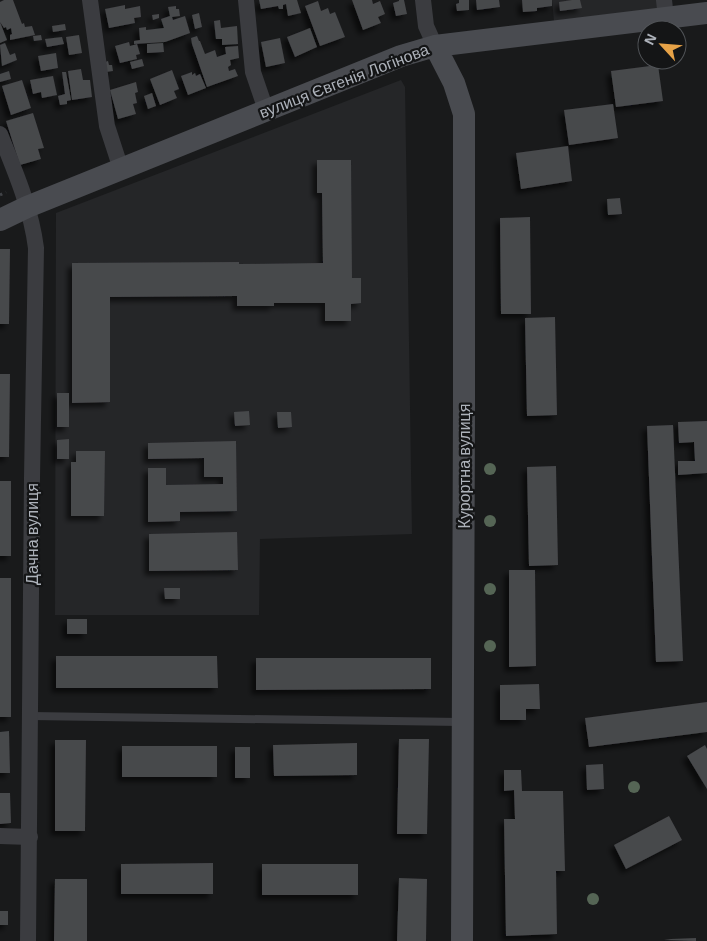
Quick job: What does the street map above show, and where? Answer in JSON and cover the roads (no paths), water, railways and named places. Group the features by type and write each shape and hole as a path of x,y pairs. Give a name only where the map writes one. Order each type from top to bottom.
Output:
{"street":[{"path":"90,0 106,126 121,169"},
{"path":"246,0 253,72 266,110"},
{"name":"Курортна вулиця","path":"423,0 426,26 454,83 464,114 462,941"},
{"name":"вулиця Євгенія Логінова","path":"0,220 401,56 435,46 665,9 707,13"},
{"name":"Дачна вулиця","path":"0,134 28,207 33,224 36,248 32,450 28,941"},
{"path":"0,836 30,837"}],"lane":[{"path":"31,716 462,722"}]}
